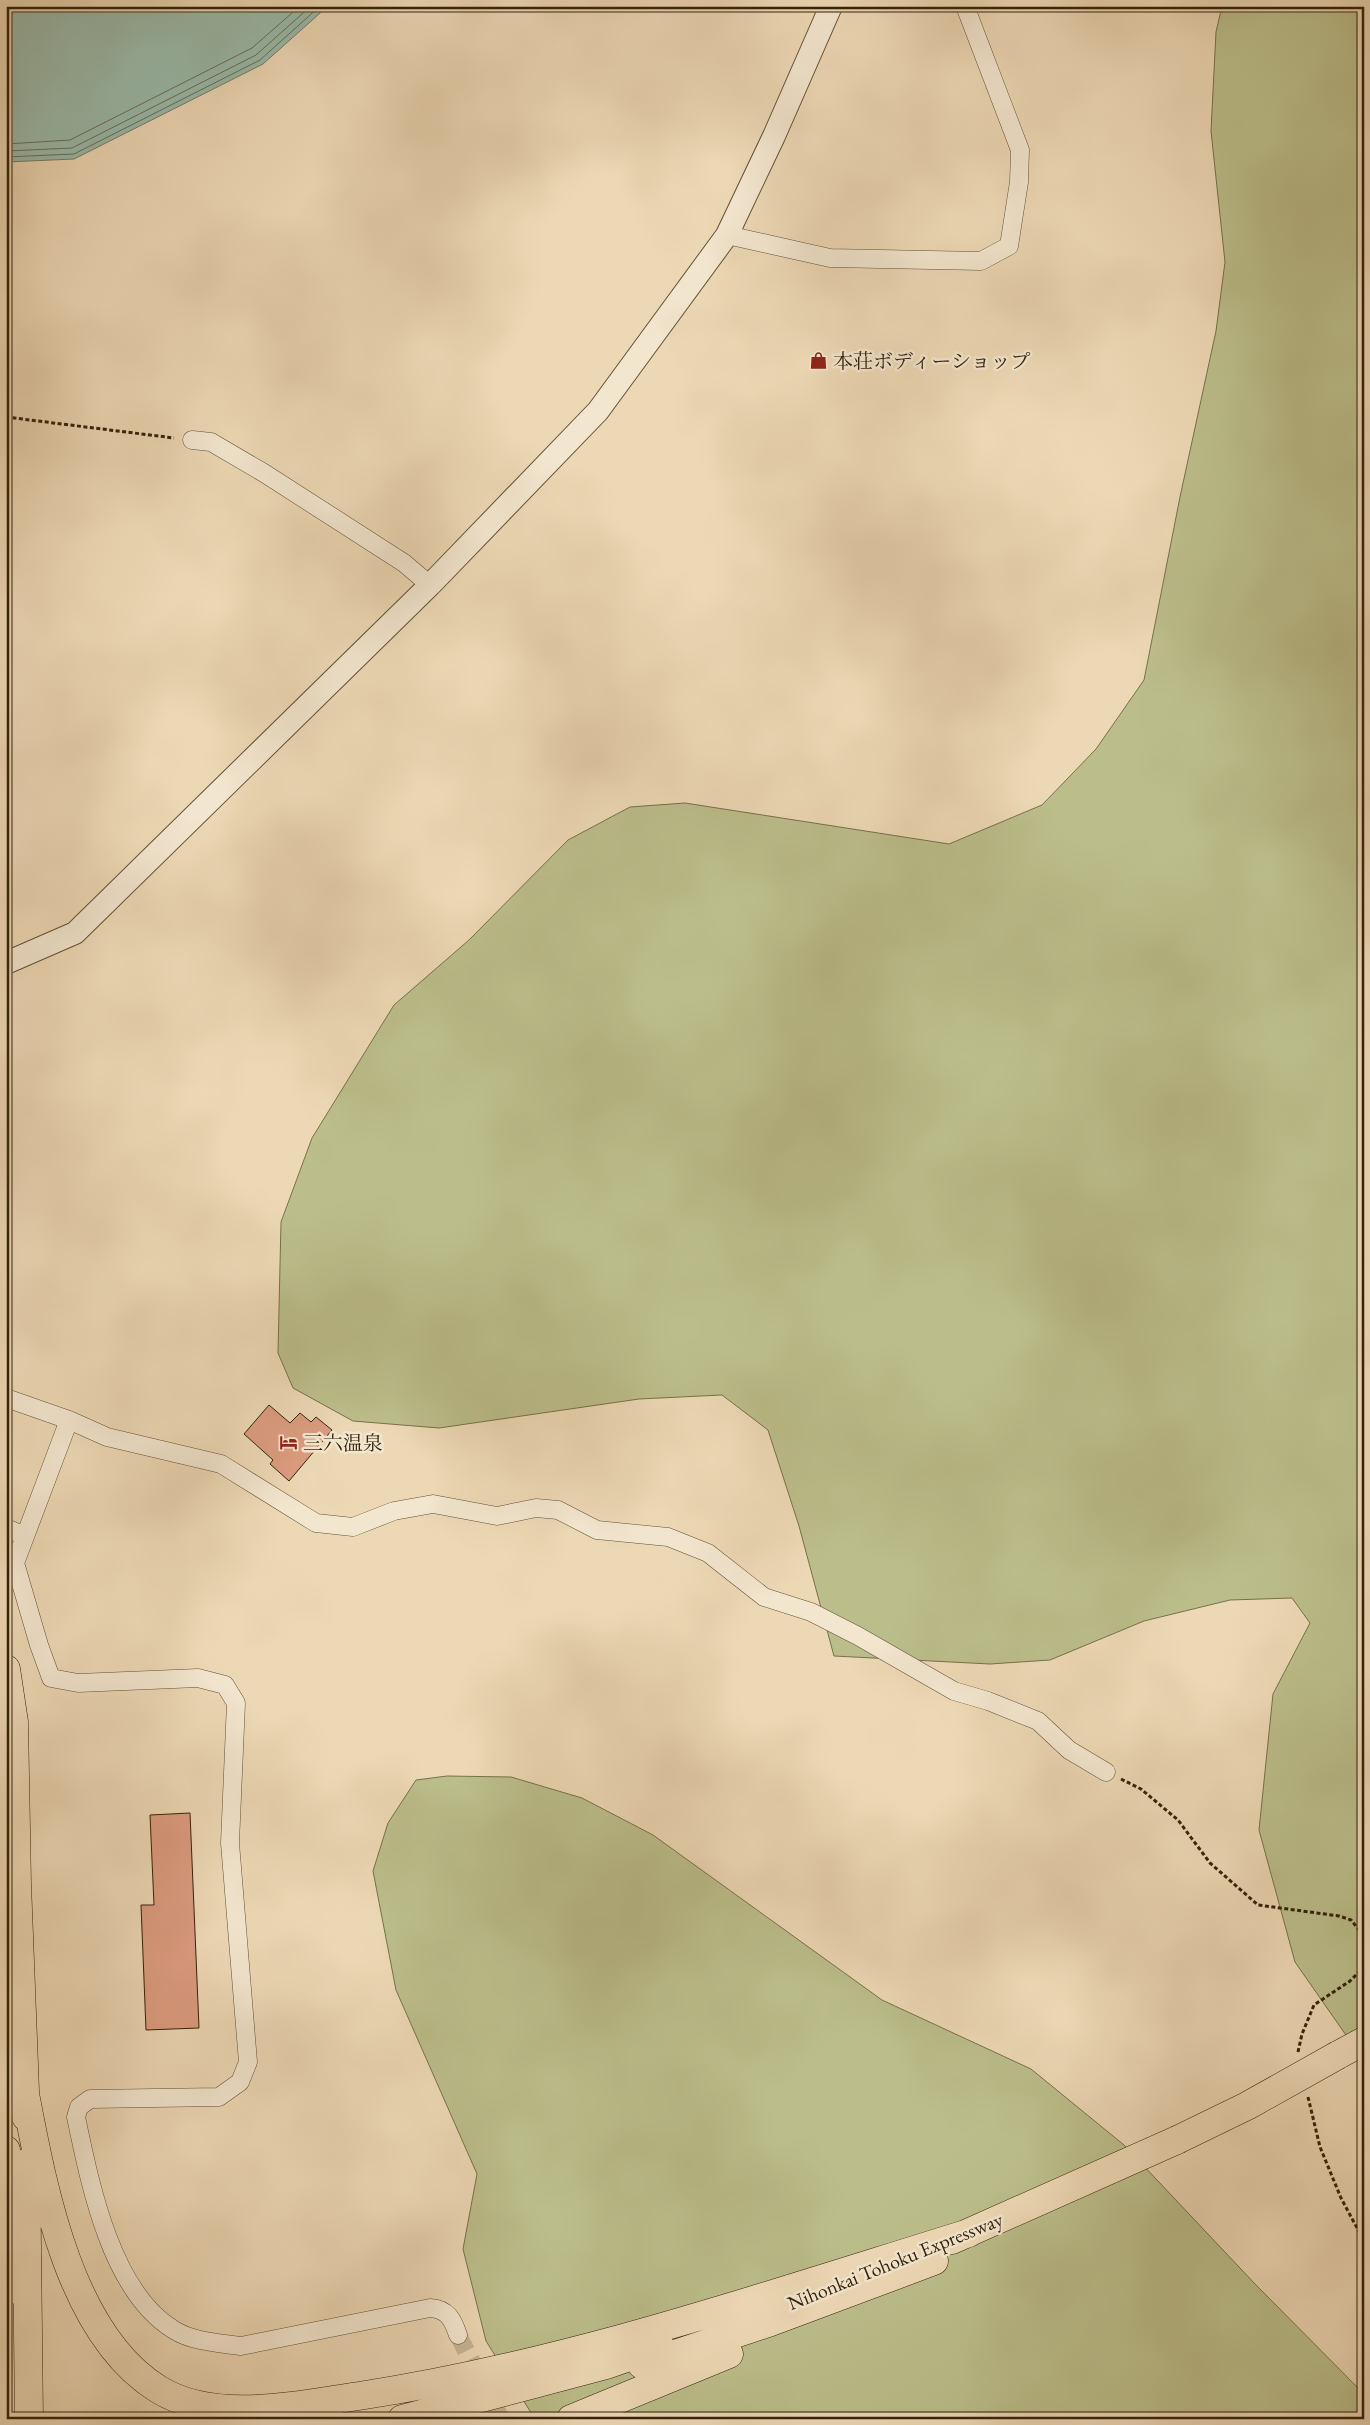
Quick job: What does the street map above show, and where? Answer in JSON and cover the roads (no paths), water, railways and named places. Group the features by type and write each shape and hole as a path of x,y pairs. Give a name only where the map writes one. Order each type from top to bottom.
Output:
{"highway":[{"path":"6,1669 14,1722 17,1893 26,2099 29,2419"},
{"name":"Nihonkai Tohoku Expressway","path":"446,2419 610,2375 771,2322 972,2239 1179,2145 1247,2106 1348,2058 1364,2041"},
{"path":"26,2099 43,2187 58,2233 74,2277 90,2312 106,2338 121,2358 141,2377 160,2391 183,2400 228,2409 256,2409 432,2385 635,2336 972,2239"},
{"path":"6,2150 11,2419"},
{"path":"571,2419 786,2330 910,2276 972,2239"},
{"name":"Nihonkai Tohoku Expressway","path":"402,2419 606,2365 786,2304 906,2260 972,2239"}],"street":[{"path":"6,963 75,933 430,585 598,411 727,235 774,136 831,6"},
{"path":"727,235 830,258 981,261 1008,246 1019,182 1020,150 965,6"},
{"path":"192,440 211,442 264,473 404,563 430,585"},
{"path":"6,1398 69,1420 107,1437 221,1464 316,1523 353,1527 394,1510 433,1504 497,1516 536,1508 558,1510 597,1530 668,1537 708,1553 764,1597 811,1612 858,1636 954,1691 1005,1708 1038,1722 1069,1750 1106,1772"},
{"path":"69,1420 25,1536 10,1567 52,1678 78,1683 198,1678 224,1685 236,1703 230,1843 248,2062 240,2082 219,2097 90,2099 79,2106 76,2117 92,2190 118,2261 148,2310 176,2331 212,2342 242,2346 430,2308 439,2308 452,2318 458,2335"},
{"path":"6,1528 25,1536"}],"water":[{"path":"6,6 328,6 263,64 74,159 6,162"}],"tunnel":[{"path":"458,2335 501,2419"}],"place":[{"name":"本荘ボディーショップ","path":"819,361"},
{"name":"三六温泉","path":"289,1443"}]}
